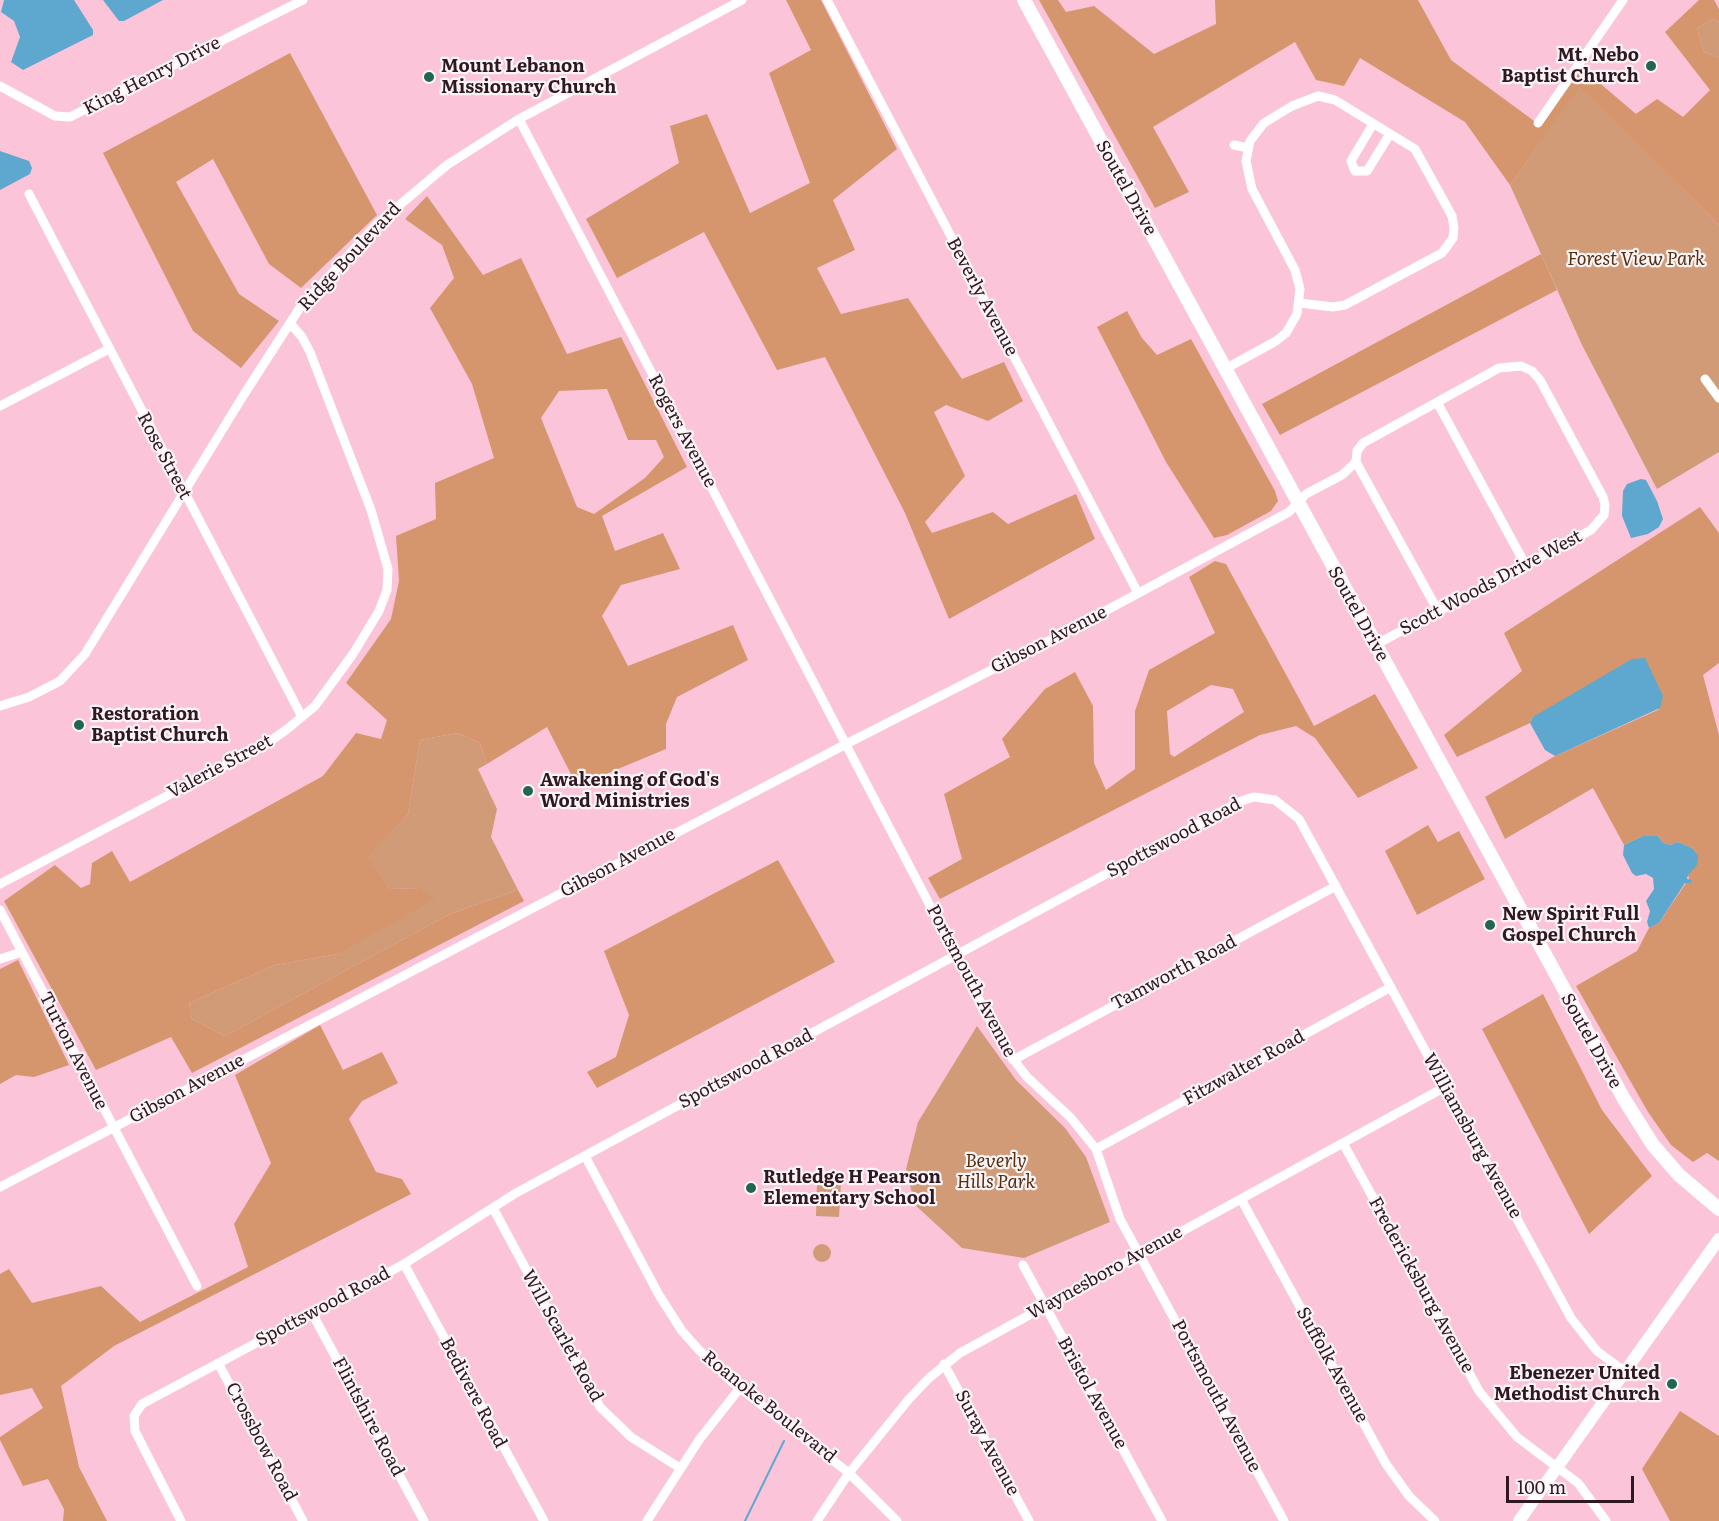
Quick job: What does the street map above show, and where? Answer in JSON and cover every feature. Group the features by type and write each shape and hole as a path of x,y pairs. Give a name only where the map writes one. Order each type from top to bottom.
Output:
{"main road":[{"name":"Soutel Drive","path":"1024,0 1635,1118 1679,1175 1719,1209"}],"street":[{"name":"King Henry Drive","path":"0,86 55,116 70,117 303,0"},
{"name":"Ridge Boulevard","path":"0,706 44,690 73,669 99,633 290,323 321,283 397,206 455,159 519,118 742,0"},
{"name":"Beverly Avenue","path":"827,0 1138,593"},
{"path":"1538,123 1623,0"},
{"path":"1225,369 1286,333 1300,303 1300,289 1295,270 1252,189 1246,161 1248,148 1256,132 1264,123 1292,106 1318,96 1335,100 1415,149 1452,216 1453,238 1442,253 1345,305 1333,307 1300,303"},
{"name":"Rogers Avenue","path":"519,118 846,744"},
{"path":"1373,124 1351,161 1355,171 1366,171 1390,134"},
{"path":"1234,145 1248,148"},
{"name":"Rose Street","path":"29,194 302,717"},
{"name":"Valerie Street","path":"0,884 269,742 315,706 364,638 384,601 388,569 371,510 320,375 302,337 290,323"},
{"path":"0,406 109,349"},
{"name":"Scott Woods Drive West","path":"1375,645 1591,530 1604,516 1603,497 1540,380 1521,366 1499,368 1437,402"},
{"path":"1705,379 1719,398"},
{"path":"1438,610 1356,462 1356,451 1363,443 1437,402 1525,564"},
{"name":"Gibson Avenue","path":"0,1187 1138,593 1289,512 1306,494 1342,475 1356,462"},
{"name":"Portsmouth Avenue","path":"846,744 1013,1060 1027,1077 1071,1118 1096,1149 1120,1220 1284,1521"},
{"name":"Spottswood Road","path":"181,1521 135,1431 134,1416 142,1404 404,1264 492,1208 585,1156 1241,801 1254,797 1275,800 1291,810 1299,819 1335,886"},
{"name":"Williamsburg Avenue","path":"1335,886 1575,1324 1597,1351 1624,1371"},
{"name":"Tamworth Road","path":"1013,1060 1335,886"},
{"name":"Turton Avenue","path":"0,910 197,1286"},
{"path":"0,959 22,952"},
{"name":"Fitzwalter Road","path":"1096,1149 1391,987"},
{"name":"Waynesboro Avenue","path":"817,1521 849,1473 909,1399 944,1364 975,1343 1445,1087"},
{"name":"Fredericksburg Avenue","path":"1343,1143 1479,1391 1517,1437 1578,1483 1606,1521"},
{"name":"Roanoke Boulevard","path":"585,1156 669,1312 699,1350 741,1388 849,1473 897,1521"},
{"name":"Suffolk Avenue","path":"1241,1199 1386,1464 1409,1496 1436,1521"},
{"name":"Will Scarlet Road","path":"492,1208 600,1407 631,1437 680,1468"},
{"path":"1519,1521 1719,1239"},
{"name":"Bedivere Road","path":"404,1264 544,1521"},
{"name":"Bristol Avenue","path":"1023,1265 1162,1521"},
{"name":"Flintshire Road","path":"312,1313 424,1521"},
{"name":"Crossbow Road","path":"218,1363 303,1521"},
{"name":"Suray Avenue","path":"944,1364 1029,1521"},
{"path":"647,1521 680,1468 741,1388"}],"green space":[{"path":"1714,19 1719,22 1719,58 1704,52 1697,28"},
{"name":"Forest View Park","path":"1580,86 1719,225 1719,452 1657,489 1582,345 1510,185"},
{"path":"458,733 480,743 487,764 478,769 497,809 491,837 518,890 450,914 225,1036 192,1019 189,1003 275,965 338,954 420,888 390,889 367,857 408,814 420,740"},
{"name":"Beverly Hills Park","path":"977,1026 1016,1080 1065,1128 1086,1157 1110,1222 1024,1258 962,1248 915,1205 906,1169 918,1122"},
{"path":"817,1182 841,1183 839,1217 816,1216"},
{"path":"822,1244 828,1247 831,1253 828,1259 822,1262 816,1259 813,1253 816,1247"}],"shaded area":[{"path":"786,0 821,0 897,149 833,200 855,250 817,268 841,314 908,298 962,379 1004,362 1023,401 988,421 946,405 934,412 965,476 925,522 932,533 993,512 1008,524 1076,494 1095,539 949,619 905,513 825,357 777,370 704,232 617,278 586,219 679,163 670,126 707,114 750,213 810,183 769,73 811,50"},
{"path":"1039,0 1058,0 1066,12 1094,6 1154,54 1216,24 1215,0 1418,0 1451,60 1541,126 1582,68 1636,114 1657,99 1683,117 1710,90 1665,32 1699,0 1714,0 1719,9 1719,22 1714,19 1697,28 1704,52 1719,58 1719,225 1580,87 1510,185 1465,122 1360,58 1344,86 1316,80 1295,42 1153,127 1189,192 1155,208"},
{"path":"290,53 377,215 301,288 269,264 213,159 176,182 239,294 279,321 241,368 193,331 103,153"},
{"path":"427,196 483,275 521,258 567,354 621,337 687,467 602,516 615,551 663,533 680,569 621,585 602,616 628,666 733,625 748,660 677,697 666,724 666,749 577,786 547,727 487,764 480,743 458,733 420,740 408,814 368,857 390,889 420,888 435,899 338,954 275,965 189,1003 192,1019 225,1036 450,914 518,890 524,901 192,1073 171,1037 96,1070 4,901 55,865 81,888 90,884 92,863 112,851 130,882 323,776 356,733 381,739 387,720 346,683 391,619 399,581 396,536 436,519 435,483 494,458 472,384 430,308 454,278 442,245 405,219","holes":["607,389 628,440 656,440 664,457 645,478 594,514 577,507 541,418 559,391"]},
{"path":"1541,254 1557,290 1280,435 1262,404"},
{"path":"1127,311 1142,338 1157,355 1191,339 1275,491 1278,501 1271,511 1227,535 1214,538 1166,462 1097,327"},
{"path":"1700,507 1719,533 1719,663 1703,675 1719,735 1719,1161 1707,1153 1693,1162 1671,1145 1648,1112 1576,986 1637,951 1649,928 1659,923 1686,883 1690,884 1688,875 1697,856 1692,848 1678,842 1670,845 1663,843 1658,836 1643,836 1624,845 1593,788 1505,839 1485,797 1555,756 1660,709 1533,717 1530,723 1457,757 1444,735 1522,671 1504,633"},
{"path":"1215,561 1226,564 1314,726 1375,694 1418,768 1358,798 1315,738 1296,726 1260,735 940,899 928,878 962,859 944,794 1010,757 1002,739 1045,689 1075,672 1093,706 1094,763 1106,790 1135,769 1135,711 1149,670 1215,633 1189,577","holes":["1211,685 1233,689 1244,712 1174,757 1170,754 1167,711"]},
{"path":"1428,825 1438,842 1459,831 1485,879 1417,915 1385,851"},
{"path":"778,860 835,962 597,1088 587,1072 616,1057 629,1015 604,951"},
{"path":"18,960 69,1065 34,1077 16,1075 0,1084 0,969"},
{"path":"1543,994 1602,1110 1652,1176 1589,1234 1482,1029"},
{"path":"320,1025 343,1070 382,1052 398,1083 362,1101 349,1119 376,1172 402,1179 411,1194 114,1346 61,1386 79,1467 107,1521 63,1521 64,1509 48,1479 23,1486 0,1440 0,1437 43,1408 32,1388 0,1395 0,1274 9,1269 32,1303 101,1286 140,1322 248,1267 234,1224 271,1163 235,1075"},
{"path":"1680,1411 1719,1436 1719,1521 1670,1521 1642,1469"}],"water":[{"path":"4,0 74,0 93,30 93,35 23,70 11,62 20,37 14,21 1,12"},
{"path":"103,0 163,0 124,21 119,21"},
{"path":"0,151 29,161 32,168 30,174 0,190"},
{"path":"1641,479 1646,480 1663,519 1659,527 1648,534 1631,538 1622,516 1623,491 1627,484"},
{"path":"1645,658 1663,696 1660,708 1555,756 1545,750 1530,723 1533,717 1632,659"},
{"path":"1643,836 1658,836 1663,843 1670,845 1678,842 1692,848 1698,856 1697,865 1688,875 1687,879 1692,880 1690,884 1685,883 1659,923 1649,928 1647,922 1650,911 1646,901 1654,889 1653,878 1646,874 1636,876 1632,873 1623,855 1624,845"}],"waterway":[{"path":"745,1521 784,1441"}],"place":[{"name":"Mt. Nebo Baptist Church","path":"1651,66"},
{"name":"Mount Lebanon Missionary Church","path":"429,77"},
{"name":"Restoration Baptist Church","path":"79,725"},
{"name":"Awakening of God's Word Ministries","path":"528,791"},
{"name":"New Spirit Full Gospel Church","path":"1490,925"},
{"name":"Rutledge H Pearson Elementary School","path":"751,1188"},
{"name":"Ebenezer United Methodist Church","path":"1672,1384"}]}
